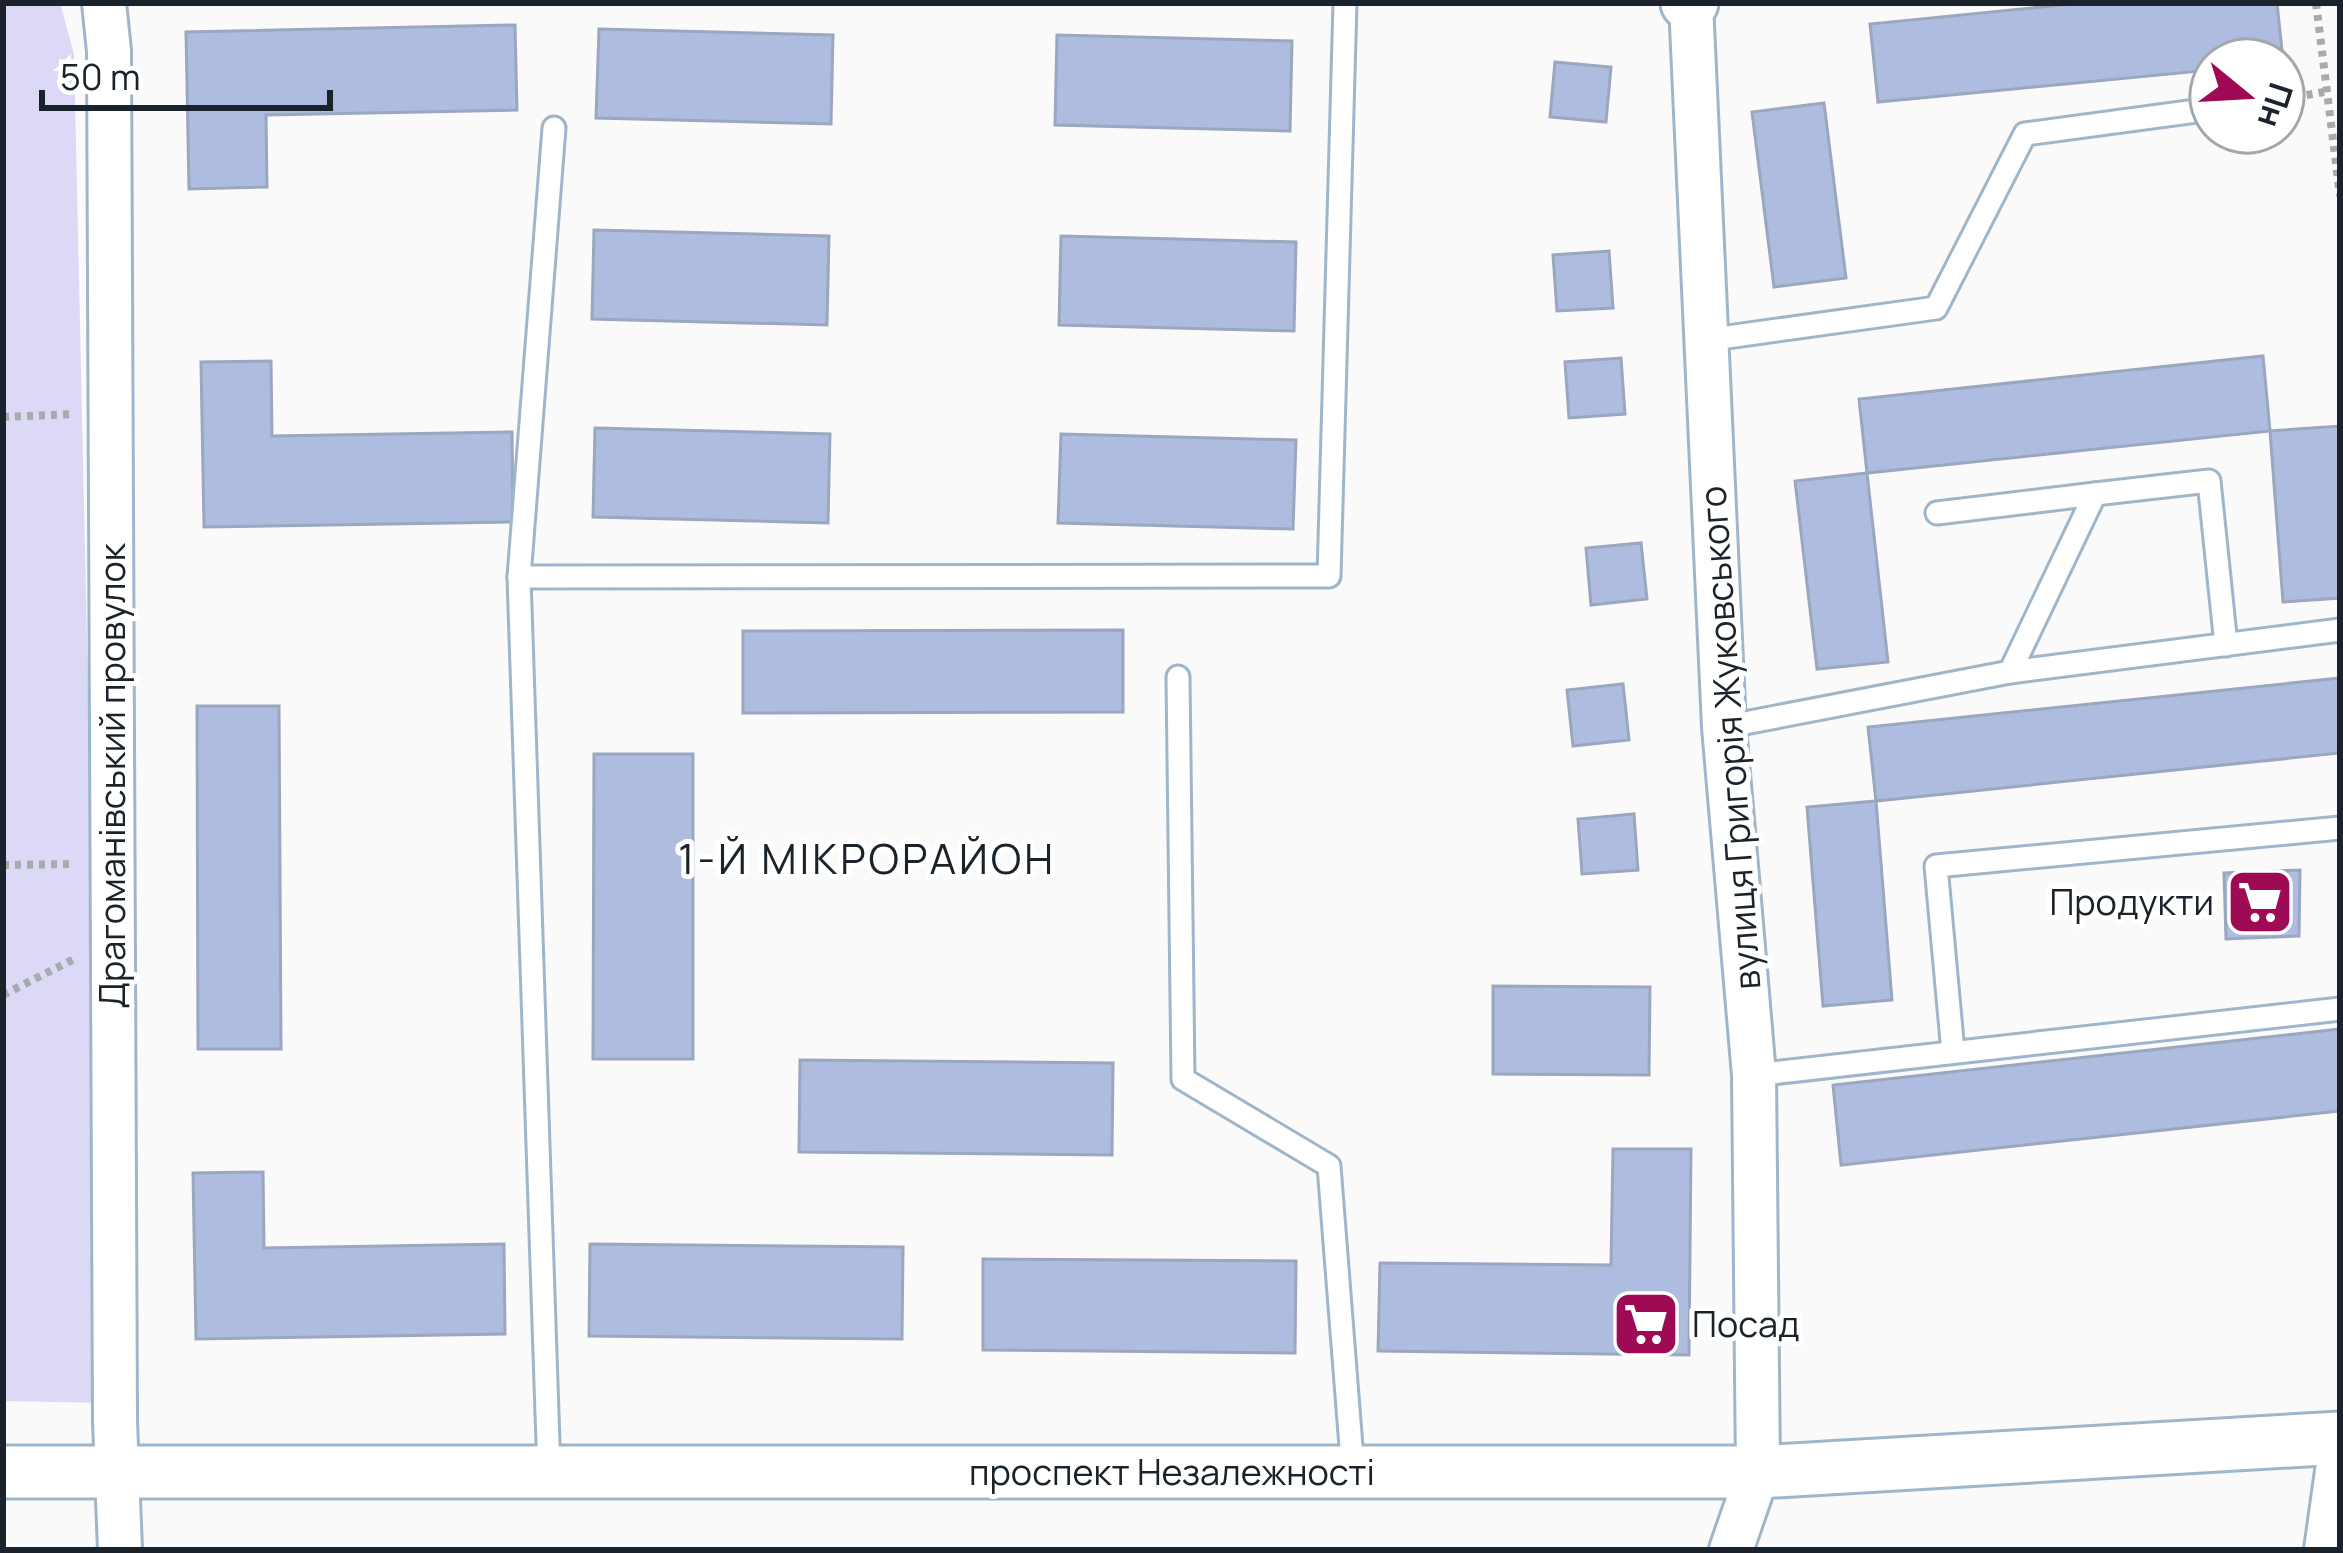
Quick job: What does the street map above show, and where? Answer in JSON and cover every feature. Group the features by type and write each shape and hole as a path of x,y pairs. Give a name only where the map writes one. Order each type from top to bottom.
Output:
{"street":[{"name":"Драгоманівський провулок","path":"104,3 109,51 120,1550"},
{"name":"вулиця Григорія Жуковського","path":"1690,3 1724,727 1754,1076 1758,1472 1731,1550"},
{"name":"проспект Незалежності","path":"3,1472 1758,1472 2340,1438"},
{"path":"2326,1550 2340,1450"}],"lane":[{"path":"519,578 1329,576 1345,3"},
{"path":"1706,340 1936,308 2025,134 2187,112"},
{"path":"549,1473 519,578 554,128"},
{"path":"1937,513 2209,481 2226,645"},
{"path":"2010,672 2095,494"},
{"path":"1724,727 2010,672 2340,630"},
{"path":"1178,677 1183,1079 1329,1166 1353,1472"},
{"path":"1953,1052 1936,866 2340,828"},
{"path":"1754,1076 2340,1009"}],"path":[{"path":"2316,3 2340,196"},
{"path":"2307,95 2324,92"},
{"path":"3,417 111,412"},
{"path":"3,865 113,864"},
{"path":"3,995 113,939"}],"shaded area":[{"path":"3,3 60,3 74,54 104,1403 3,1401"}],"building":[{"path":"2081,3 2277,3 2280,36 2187,36 2187,72 1878,102 1870,24"},
{"path":"515,25 517,110 266,115 267,187 189,189 186,32"},
{"path":"599,29 833,35 831,124 596,118"},
{"path":"1057,35 1292,41 1290,131 1055,125"},
{"path":"1555,62 1611,67 1606,122 1550,117"},
{"path":"1824,103 1846,278 1774,287 1752,112"},
{"path":"594,230 829,236 827,325 592,319"},
{"path":"1061,236 1296,242 1294,331 1059,325"},
{"path":"1609,251 1613,308 1557,311 1553,255"},
{"path":"2263,356 2270,431 1867,473 1859,399"},
{"path":"1621,358 1625,414 1569,418 1565,362"},
{"path":"271,361 272,436 512,432 513,522 204,527 201,362"},
{"path":"2340,426 2340,598 2283,602 2270,431"},
{"path":"595,428 830,434 828,523 593,517"},
{"path":"1061,434 1296,440 1293,529 1058,523"},
{"path":"1867,473 1888,662 1817,669 1795,481"},
{"path":"1641,543 1647,599 1591,605 1586,548"},
{"path":"1123,630 1123,712 743,713 743,631"},
{"path":"2340,678 2340,753 1876,801 1868,727"},
{"path":"1623,684 1629,740 1573,746 1567,690"},
{"path":"197,706 279,706 281,1049 198,1049"},
{"path":"594,754 693,754 693,1059 593,1059"},
{"path":"1876,801 1892,1000 1823,1006 1807,807"},
{"path":"1634,814 1638,870 1582,874 1578,819"},
{"path":"2300,870 2299,936 2226,939 2224,873"},
{"path":"1493,986 1650,987 1649,1075 1493,1074"},
{"path":"2340,1029 2340,1111 1841,1165 1833,1085"},
{"path":"800,1060 1113,1063 1112,1155 799,1152"},
{"path":"1613,1149 1691,1149 1689,1355 1378,1351 1380,1263 1611,1265"},
{"path":"263,1172 264,1248 504,1244 505,1334 196,1339 193,1173"},
{"path":"590,1244 903,1247 902,1339 589,1336"},
{"path":"983,1259 1296,1261 1295,1353 983,1350"}],"place":[{"name":"Продукти","path":"2260,902"},
{"name":"Посад","path":"1646,1324"}],"district":[{"name":"1-Й МІКРОРАЙОН","path":"867,859"}]}
